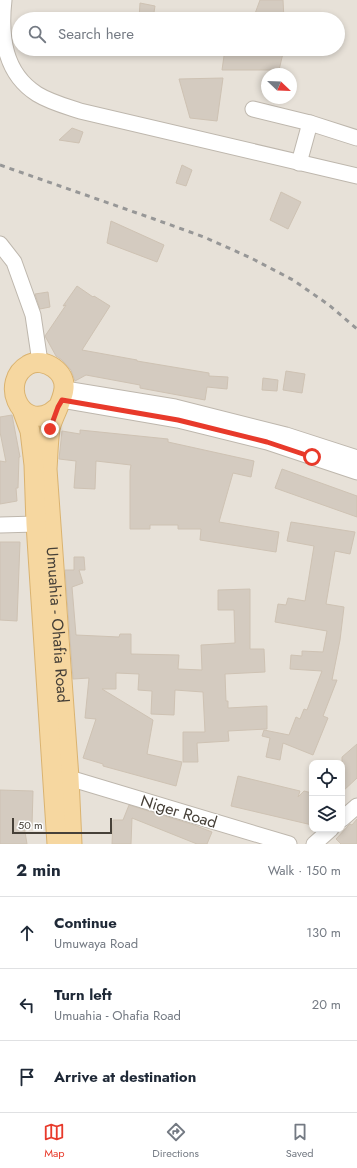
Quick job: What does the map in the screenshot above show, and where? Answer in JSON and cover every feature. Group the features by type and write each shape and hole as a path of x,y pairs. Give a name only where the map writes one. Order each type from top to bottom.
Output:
{"main road":[{"path":"20,408 13,398 11,390 13,381 16,373 31,365"},
{"path":"0,376 31,365 50,365 58,371 63,379 62,399 50,413 41,416 32,415 0,396"},
{"name":"Umuahia - Ohafia Road","path":"62,399 50,429 47,469 69,778 72,844"},
{"name":"Umuahia - Ohafia Road","path":"20,408 30,431 34,465 36,524 57,844"}],"street":[{"path":"4,0 2,12 2,33 5,51 12,67 23,83 37,94 56,104 80,111 357,176"},
{"path":"253,109 310,123 357,138"},
{"path":"299,163 310,123"},
{"path":"0,244 14,262 33,315 31,365"},
{"path":"62,399 175,407 286,435 357,458"},
{"path":"62,399 178,420 267,442 357,472"},
{"path":"0,525 36,524"},
{"name":"Niger Road","path":"69,778 289,844"},
{"path":"345,816 357,806"},
{"path":"314,844 328,832"}],"shaded area":[{"path":"0,0 357,0 357,844 0,844"}],"building":[{"path":"260,0 283,0 284,12 256,12"},
{"path":"140,3 155,6 154,12 139,12"},
{"path":"224,56 282,56 279,68 261,68 261,70 222,70"},
{"path":"223,78 217,121 190,118 179,79"},
{"path":"72,128 83,132 79,143 59,140"},
{"path":"182,165 192,170 186,186 176,183"},
{"path":"281,192 301,202 288,229 270,220"},
{"path":"111,221 164,245 157,262 107,243"},
{"path":"77,286 110,306 82,350 209,373 209,376 228,377 227,389 207,387 205,400 140,388 140,385 86,375 75,381 71,370 56,356 45,336"},
{"path":"48,292 50,307 40,309 35,294"},
{"path":"286,371 305,374 302,393 283,390"},
{"path":"263,378 278,380 277,391 262,390"},
{"path":"12,415 20,457 18,488 16,488 17,501 0,504 0,461 6,462 0,432 0,417"},
{"path":"80,430 168,439 168,442 254,461 251,477 233,473 219,522 279,532 276,552 200,540 201,529 178,529 178,525 150,525 150,529 130,529 131,465 96,461 95,489 74,488 76,461 59,459 62,431 80,434"},
{"path":"282,469 357,496 357,517 275,488"},
{"path":"291,522 355,532 350,554 335,551 326,604 344,607 340,640 332,680 337,680 323,716 328,718 313,755 283,743 280,760 266,757 270,738 262,736 264,730 289,735 296,717 300,719 304,709 307,710 322,671 290,669 291,655 302,656 302,651 323,652 327,631 275,622 278,604 286,605 288,598 305,601 314,546 287,541"},
{"path":"0,542 20,542 17,621 0,620"},
{"path":"74,557 84,557 85,570 79,570 83,583 72,587 76,635 119,637 120,634 131,634 131,654 179,655 178,669 202,670 201,645 235,643 234,610 218,610 218,590 250,589 250,649 264,649 265,672 225,674 226,701 228,701 228,708 267,706 267,729 228,731 229,741 197,743 198,762 183,762 183,732 205,732 203,692 175,690 174,715 151,714 152,691 138,690 139,674 116,673 116,689 102,689 153,720 147,754 182,762 176,786 103,766 103,764 83,758 96,719 85,718 89,678 73,679 65,570 74,570"},
{"path":"357,744 357,778 345,789 345,760 342,760 342,757"},
{"path":"238,776 300,791 298,797 304,791 309,792 309,824 231,806"},
{"path":"0,790 33,791 32,826 24,826 27,844 0,844"},
{"path":"129,805 212,832 207,844 197,844 132,818 131,844 112,844 113,820 123,820"},
{"path":"357,819 357,844 341,844 336,839 343,832 345,832 345,829 350,824 352,825"}],"railway":[{"path":"0,165 204,237 251,258 293,280 329,305 357,329"}],"route":[{"path":"50,429 62,400 178,420 267,442 312,457"}]}
